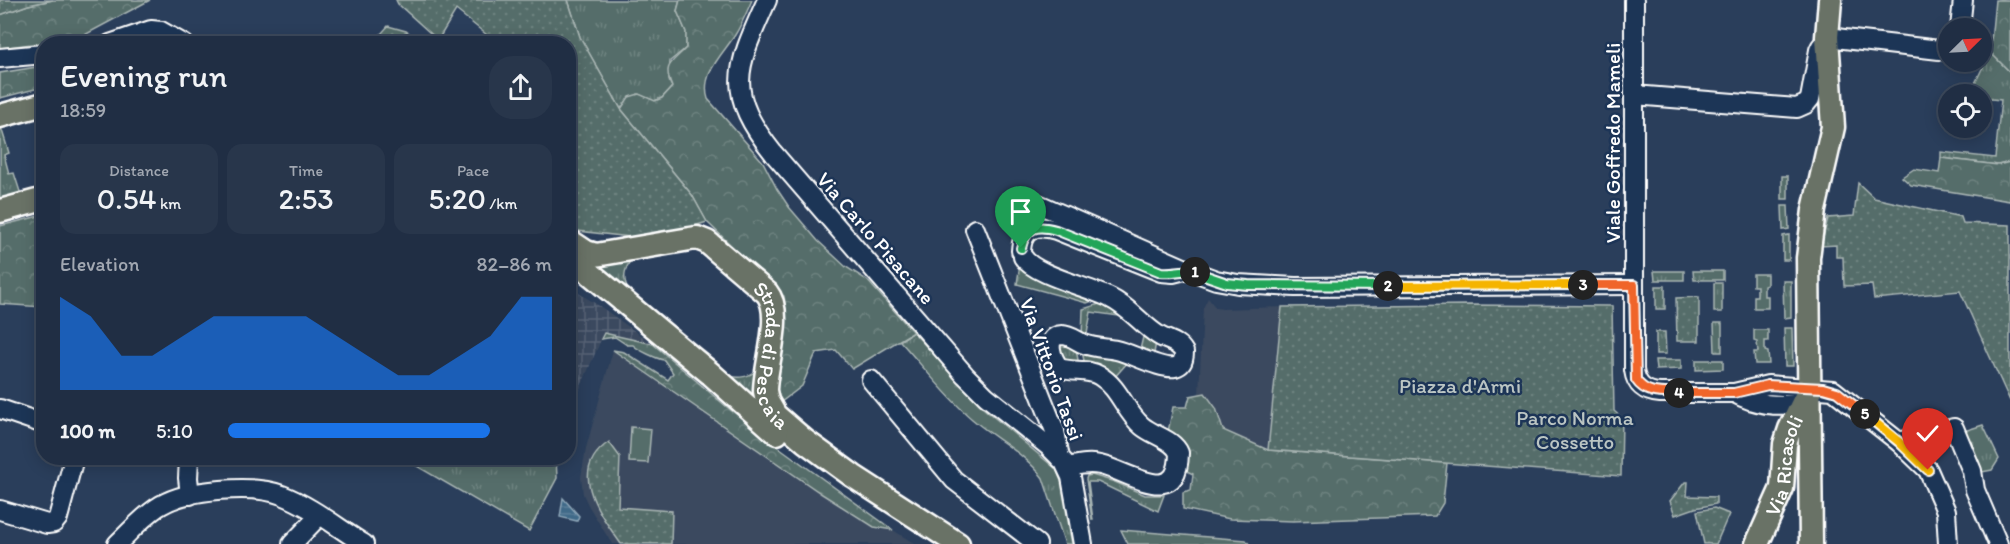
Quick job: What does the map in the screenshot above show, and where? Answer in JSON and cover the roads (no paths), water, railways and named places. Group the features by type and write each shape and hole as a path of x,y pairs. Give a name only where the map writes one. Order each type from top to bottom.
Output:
{"main road":[{"path":"1810,544 1807,399 1808,250 1814,210 1832,135 1827,40 1830,0"},
{"path":"0,116 36,106"},
{"path":"0,212 36,201"},
{"name":"Strada di Pescaia","path":"576,245 586,252 602,255 690,238 707,242 772,299 774,312 765,391 769,406 775,415 831,460 958,544"},
{"name":"Strada di Pescaia","path":"576,262 786,440 831,474 938,544"},
{"name":"Via Ricasoli","path":"1757,544 1782,488 1785,444 1807,399"}],"street":[{"name":"Via Carlo Pisacane","path":"766,0 746,48 740,80 743,104 756,130 785,167 965,375 1064,463"},
{"name":"Viale Goffredo Mameli","path":"1634,0 1634,370 1636,380 1648,391 1656,393 1734,393 1768,385 1807,399 1823,388 1837,392 1899,442 1924,466 1946,511 1948,544"},
{"path":"1961,18 1964,0"},
{"path":"133,36 151,30 161,31 168,36"},
{"path":"1634,95 1797,108 1806,104 1810,99 1819,50 1827,40 1938,50"},
{"path":"0,58 36,55"},
{"path":"1036,203 1186,269 1227,283 1260,286 1634,285"},
{"path":"1064,463 1100,465 1151,484 1162,484 1173,477 1176,472 1179,453 1173,444 1142,426 1119,394 1101,376 1090,371 1060,368 1051,354 1050,347 1054,339 1058,336 1067,336 1089,346 1118,350 1171,367 1180,364 1184,359 1184,352 1177,344 1155,333 1113,299 1033,268 1022,254 1023,240 1034,228 1041,226 1161,272 1173,273 1186,269"},
{"name":"Via Vittorio Tassi","path":"975,229 1071,477 1083,544"},
{"path":"870,380 954,480 1037,544"},
{"path":"0,409 36,421"},
{"path":"1899,442 1954,428 1972,471 1977,494 1998,544"},
{"path":"0,510 47,524 54,523 58,518 72,465"},
{"path":"185,465 188,478 187,495"},
{"path":"117,544 156,508 170,500 187,495 236,489 268,490 289,498 364,544"},
{"path":"292,544 319,516"}],"park label":[{"name":"Piazza d'Armi","path":"1460,385"},
{"name":"Parco Norma Cossetto","path":"1575,429"}]}
